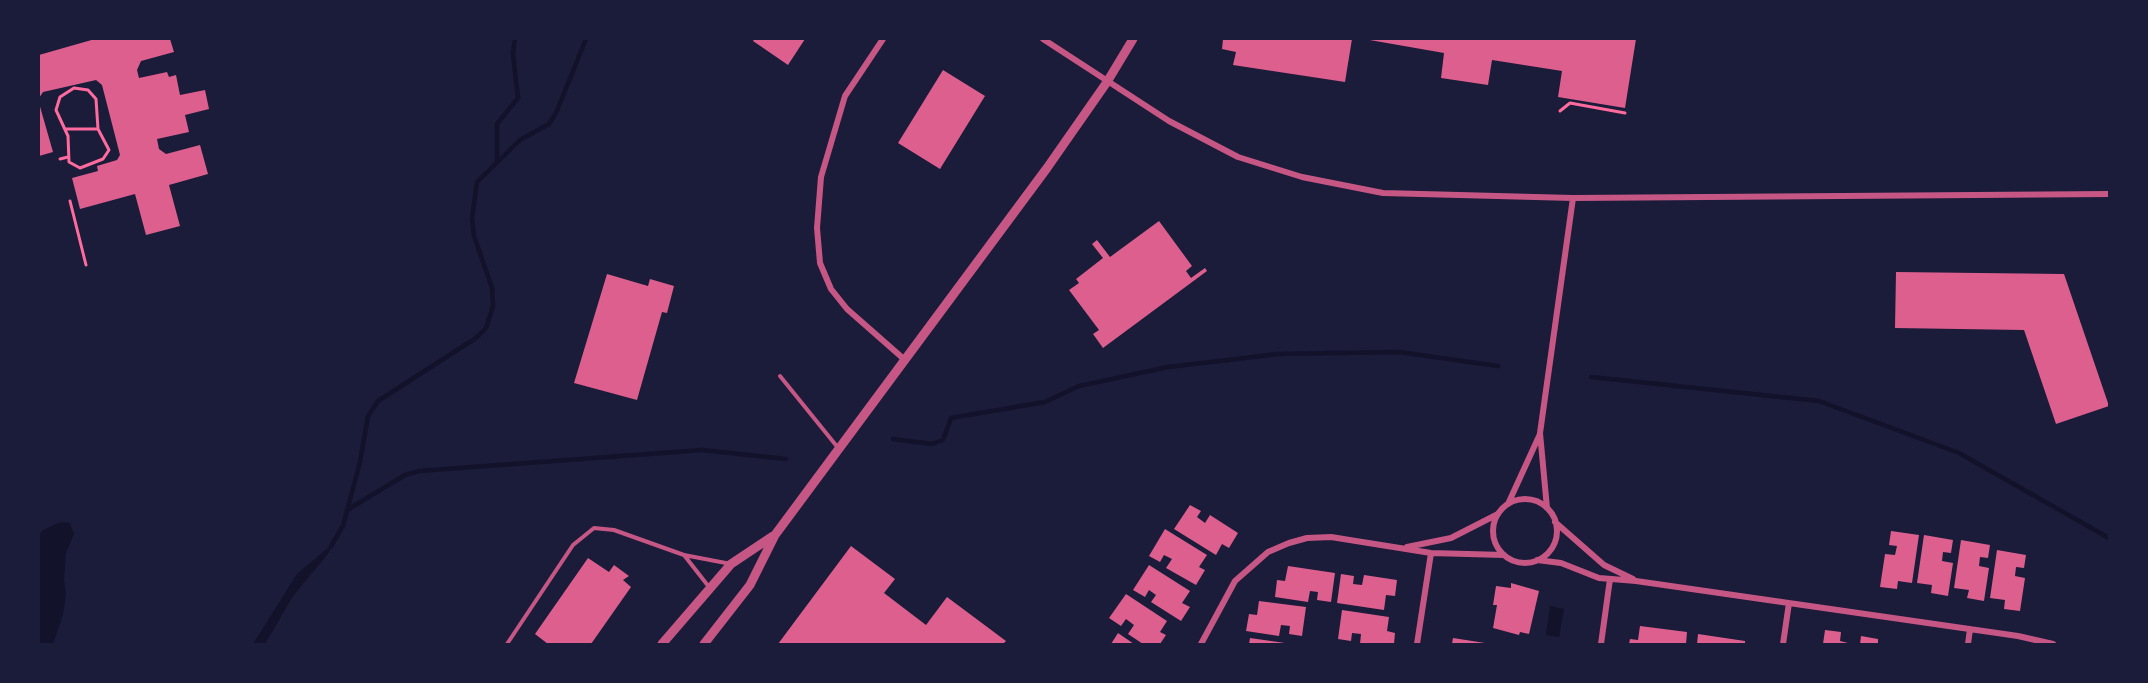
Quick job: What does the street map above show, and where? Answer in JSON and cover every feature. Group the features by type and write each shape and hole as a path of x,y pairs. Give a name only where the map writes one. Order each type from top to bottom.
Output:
{"street":[{"path":"883,39 845,96 821,177 817,228 820,263 831,289 847,309 905,360"},
{"path":"1043,39 1107,82 1213,145 1259,164 1302,177 1383,193 1573,198 2109,194"},
{"path":"704,644 750,585 775,535 1107,82 1133,39"},
{"path":"1573,198 1540,433 1547,508 1555,522 1604,565 1636,581"},
{"path":"1401,547 1417,546 1451,538 1499,514 1508,504 1540,433"},
{"path":"1508,504 1528,499 1547,508"},
{"path":"1499,514 1493,531 1495,541 1504,555"},
{"path":"1537,560 1552,547 1556,537 1555,522"},
{"path":"662,644 731,564 775,535"},
{"path":"1201,644 1235,581 1268,552 1307,538 1331,537 1431,553 1504,555 1517,562 1537,560 1561,563 1599,578 1636,581 1970,629 2054,644"},
{"path":"1417,644 1431,553"},
{"path":"1601,644 1610,579"},
{"path":"1784,644 1789,603"},
{"path":"1968,644 1970,629"}],"lane":[{"path":"780,376 840,449"},
{"path":"507,644 573,545 594,528 614,530 684,555 731,564"},
{"path":"684,555 710,588"}],"path":[{"path":"81,88 88,90 96,99 98,129 108,144 109,154 80,168 71,165 68,158 66,129 57,115 57,101 69,90 81,88"},
{"path":"1560,111 1570,103 1625,113"},
{"path":"66,129 98,129"},
{"path":"60,159 68,158"},
{"path":"70,201 86,265"}],"shaded area":[{"path":"60,522 70,523 74,534 66,553 64,580 66,594 63,615 53,644 39,644 39,535 42,531"},
{"path":"335,542 293,596 265,644 253,644 297,574"},
{"path":"1550,606 1564,609 1559,637 1546,635"}],"building":[{"path":"95,39 170,39 174,52 141,61 137,70 139,78 167,72 169,77 176,75 180,95 205,90 209,109 185,115 189,132 157,139 159,149 166,154 200,145 208,174 169,185 180,226 146,235 135,194 80,209 72,178 98,171 97,166 117,160 120,155 102,85 96,80 43,92 39,98 39,55"},
{"path":"754,39 805,39 788,65 753,41"},
{"path":"1223,39 1352,39 1345,82 1233,65 1236,52 1222,49"},
{"path":"1364,39 1636,39 1625,108 1558,97 1562,71 1492,60 1488,85 1441,78 1444,53"},
{"path":"943,70 985,96 940,169 898,143"},
{"path":"39,103 53,152 39,156"},
{"path":"1159,221 1192,266 1186,271 1191,278 1205,268 1207,271 1103,348 1093,334 1099,330 1069,290 1079,283 1076,279 1103,258 1092,244 1097,240 1110,257"},
{"path":"1896,272 2064,274 2109,406 2056,424 2024,330 1895,328"},
{"path":"607,274 648,286 650,279 674,286 667,313 662,312 637,400 574,383"},
{"path":"1190,505 1201,511 1197,517 1205,523 1210,515 1238,533 1229,548 1222,544 1216,555 1174,529"},
{"path":"1165,529 1207,555 1199,567 1205,570 1196,585 1166,568 1172,559 1164,555 1160,562 1149,556"},
{"path":"1891,531 1919,535 1912,583 1898,581 1897,589 1880,587 1885,554 1895,555 1897,546 1889,545"},
{"path":"1924,535 1953,540 1951,553 1943,552 1942,561 1953,563 1948,596 1931,593 1932,585 1917,583"},
{"path":"1961,540 1990,545 1988,558 1980,557 1979,566 1989,568 1984,601 1967,598 1969,590 1954,588"},
{"path":"851,546 895,579 884,593 926,625 947,597 1006,641 1003,644 778,644"},
{"path":"1997,550 2026,555 2024,568 2016,567 2015,576 2025,578 2020,611 2004,609 2005,600 1990,598"},
{"path":"588,558 609,572 614,565 629,576 623,580 631,587 591,644 548,644 535,634"},
{"path":"1149,565 1190,591 1182,603 1190,607 1181,621 1151,602 1156,595 1149,590 1145,597 1133,590"},
{"path":"1288,566 1335,573 1331,602 1317,600 1318,592 1310,591 1308,602 1275,597 1277,580 1285,581"},
{"path":"1341,574 1354,576 1353,584 1362,585 1364,575 1397,580 1395,596 1386,595 1384,610 1337,603"},
{"path":"1511,583 1539,591 1529,634 1520,632 1519,635 1493,628 1497,605 1493,605 1496,586 1511,588"},
{"path":"1126,594 1167,621 1160,632 1166,635 1160,644 1143,644 1128,634 1134,625 1126,619 1121,626 1109,618"},
{"path":"1259,601 1306,607 1302,636 1289,634 1290,626 1281,625 1279,636 1246,631 1249,614 1257,615"},
{"path":"1342,610 1389,617 1387,631 1395,633 1394,644 1360,644 1361,634 1352,633 1351,641 1338,639"},
{"path":"1640,626 1687,632 1686,644 1629,644 1630,639 1638,640"},
{"path":"1825,630 1841,632 1840,641 1852,644 1823,644"},
{"path":"1118,633 1134,644 1111,644"},
{"path":"1698,634 1745,641 1745,644 1697,644"},
{"path":"1861,636 1878,639 1878,644 1860,644"},
{"path":"1250,638 1285,643 1285,644 1249,644"},
{"path":"1453,638 1485,643 1485,644 1452,644"}],"waterway":[{"path":"497,161 497,124 518,98 513,54 515,39"},
{"path":"331,546 343,526 360,462 368,416 378,401 476,338 486,328 493,306 492,288 474,236 472,218 477,182 520,140 549,124 556,113 586,39"},
{"path":"893,439 932,444 943,440 951,418 1045,402 1079,386 1168,367 1277,354 1399,352 1498,366"},
{"path":"1591,377 1819,401 1959,453 2109,538"},
{"path":"347,510 405,475 419,471 702,450 786,459"}]}
